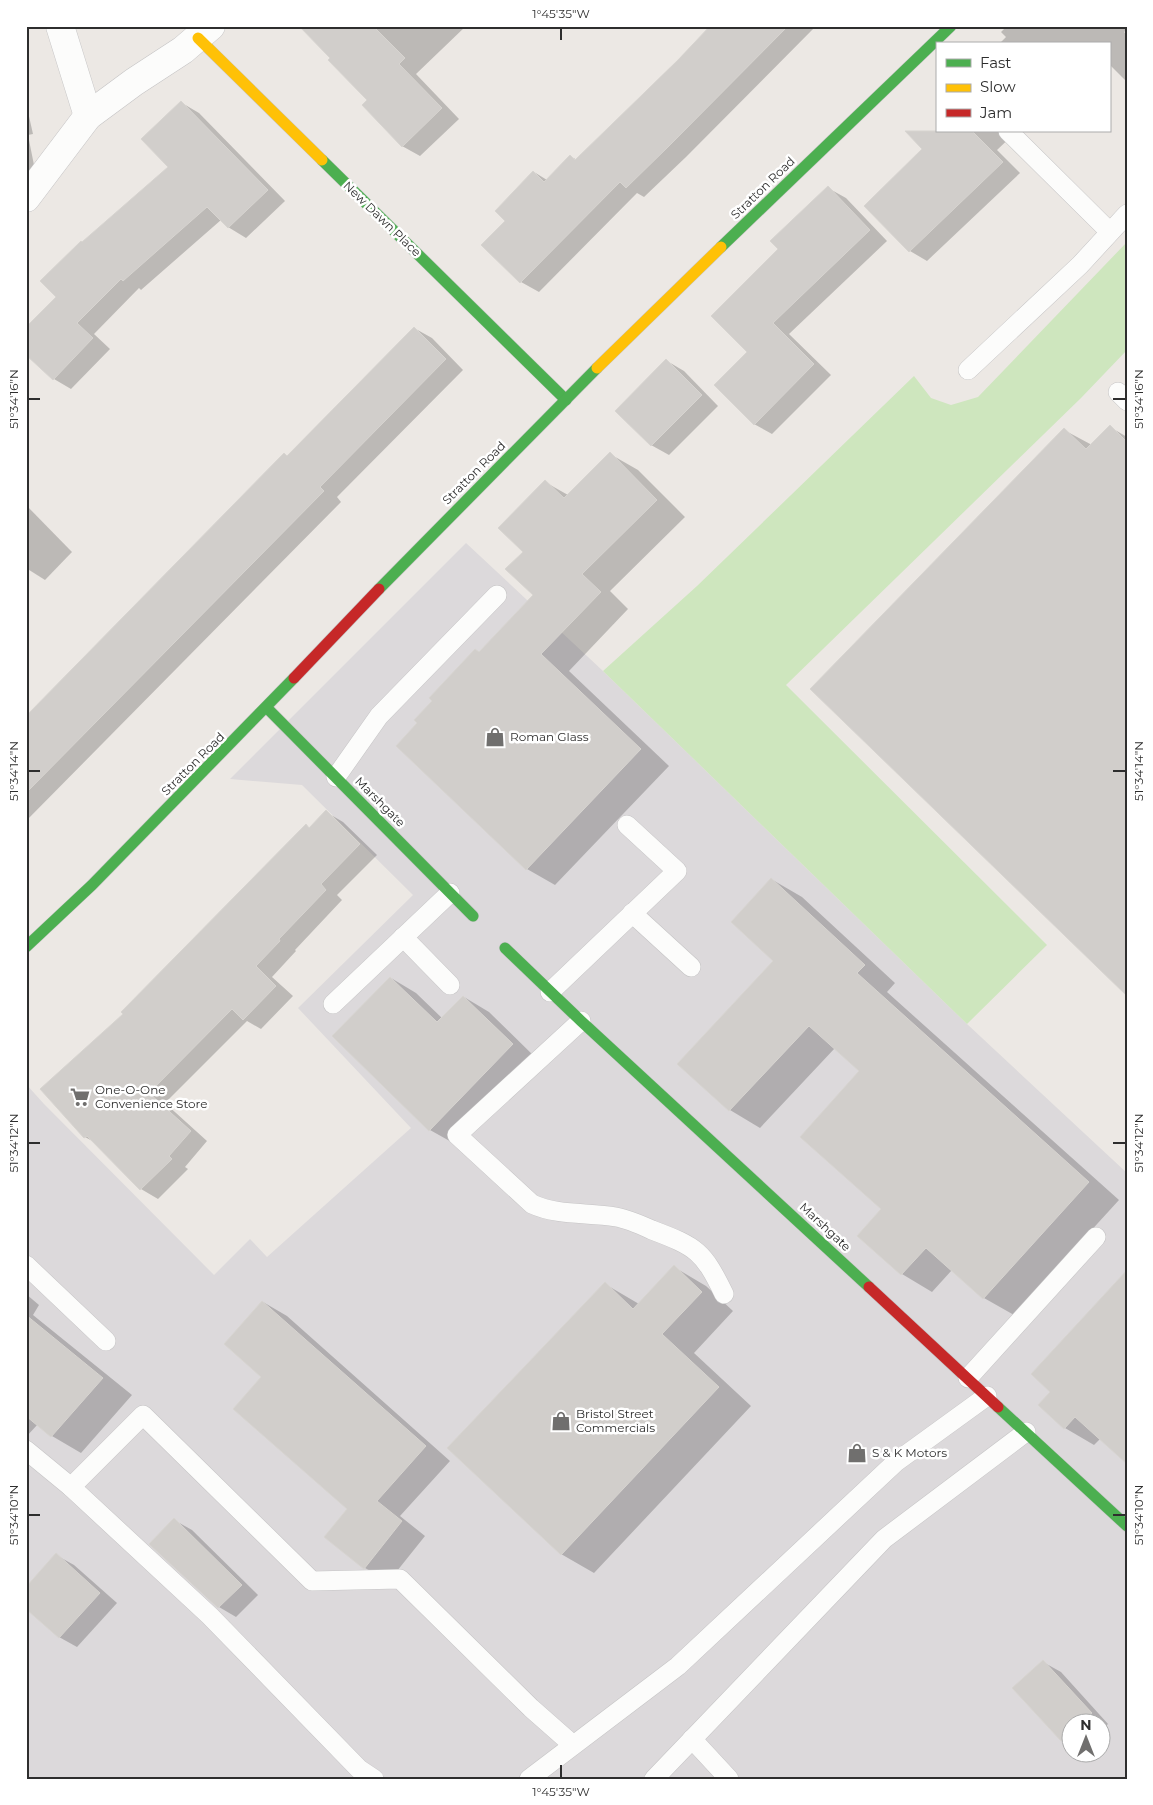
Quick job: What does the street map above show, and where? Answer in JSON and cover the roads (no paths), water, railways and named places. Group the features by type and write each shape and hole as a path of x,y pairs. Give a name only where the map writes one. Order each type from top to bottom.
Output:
{"street":[{"path":"60,26 88,116"},
{"name":"Stratton Road","path":"940,42 951,26"},
{"name":"New Dawn Place","path":"26,198 88,116 134,82 183,50 204,32 566,400"},
{"name":"Stratton Road","path":"26,947 92,885 267,708 344,624 566,400 931,55"},
{"name":"Marshgate","path":"267,708 473,916"},
{"name":"Marshgate","path":"506,948 580,1021 1127,1526"}],"lane":[{"path":"1009,132 1110,232"},
{"path":"968,370 1080,265 1127,214"},
{"path":"336,777 379,716 497,595"},
{"path":"550,992 677,871 627,825"},
{"path":"333,1004 450,893"},
{"path":"632,913 692,968"},
{"path":"403,937 450,985"},
{"path":"580,1021 458,1135 532,1204 544,1210 617,1217 677,1239 693,1247 704,1259 724,1294"},
{"path":"968,1378 1096,1236"},
{"path":"26,1265 106,1341"},
{"path":"529,1779 678,1666 896,1462 987,1396"},
{"path":"71,1487 142,1415 312,1581 400,1579 531,1708 573,1745"},
{"path":"654,1779 884,1539 1026,1432"},
{"path":"26,1450 71,1487 210,1616 359,1769 374,1779"},
{"path":"692,1739 729,1779"}],"place":[{"name":"Roman Glass","path":"495,737"},
{"name":"One-O-One Convenience Store","path":"80,1097"},
{"name":"Bristol Street Commercials","path":"561,1421"},
{"name":"S & K Motors","path":"857,1453"}]}
